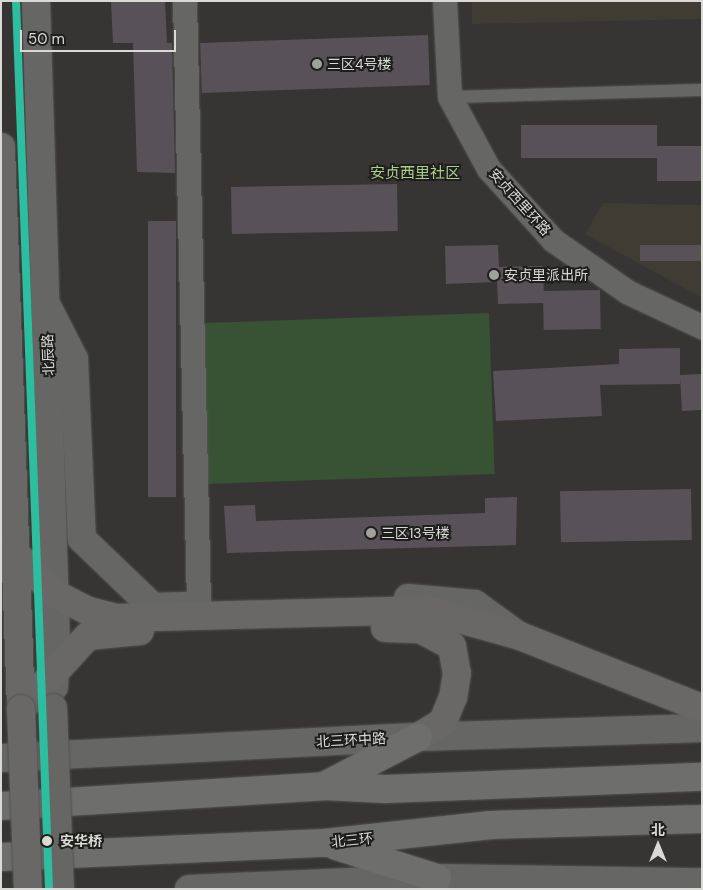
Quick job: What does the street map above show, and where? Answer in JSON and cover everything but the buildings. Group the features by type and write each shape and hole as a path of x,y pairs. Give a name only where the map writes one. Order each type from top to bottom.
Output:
{"highway":[{"path":"324,786 418,737"},
{"path":"1,806 324,786 385,790 702,777"},
{"name":"北三环","path":"1,857 325,843 492,825 702,819"},
{"path":"325,843 441,883"}],"main road":[{"path":"1,147 28,889"},
{"path":"15,553 55,594 89,612 117,618 427,610 520,636 700,720"},
{"path":"21,709 88,636 140,631 420,629 452,646 457,673 453,697 443,722 418,737"}],"street":[{"name":"北辰路","path":"36,1 55,594 53,708 60,889"},
{"path":"184,1 199,605"},
{"name":"安贞西里环路","path":"445,1 450,97 488,169 554,241 629,293 702,327"},
{"path":"46,304 74,359 82,539 152,607 412,598 476,604 520,636"},
{"name":"北三环中路","path":"1,758 418,737 700,720"},
{"path":"189,889 441,883 702,882"}],"lane":[{"path":"450,97 702,90"}],"shaded area":[{"path":"472,1 702,1 702,19 472,24"},
{"path":"603,203 702,205 702,298 585,234"}],"green space":[{"path":"489,313 495,474 208,484 202,323"}],"transit line":[{"path":"16,1 49,889"}],"place":[{"name":"三区4号楼","path":"317,64"},
{"name":"安贞里派出所","path":"494,275"},
{"name":"三区13号楼","path":"371,533"},
{"name":"安华桥","path":"47,841"}],"district":[{"name":"安贞西里社区","path":"415,174"}]}
